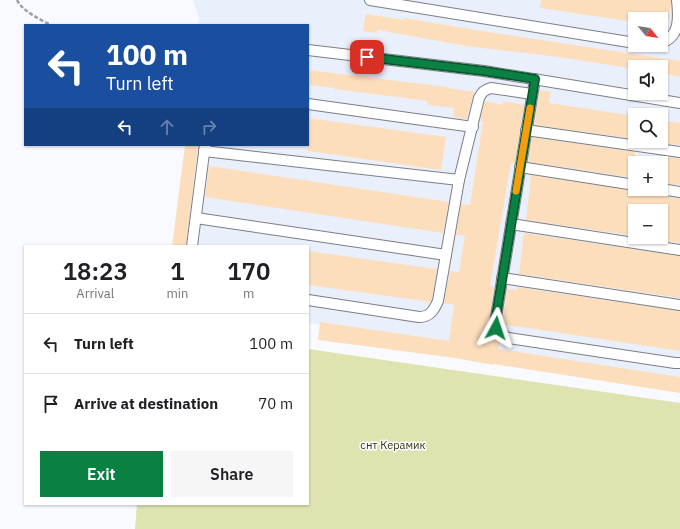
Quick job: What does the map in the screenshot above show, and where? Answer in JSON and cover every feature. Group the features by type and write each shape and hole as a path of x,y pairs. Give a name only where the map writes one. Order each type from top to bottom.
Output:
{"lane":[{"path":"370,0 628,42"},
{"path":"668,41 674,37 677,32 680,21 677,0"},
{"path":"309,50 484,71 680,103"},
{"path":"535,79 495,323 498,332 508,338 675,364 680,363"},
{"path":"309,300 419,317 423,317 432,312 438,301 459,180 482,93 485,89 496,88 532,94"},
{"path":"309,104 473,127"},
{"path":"526,130 680,152"},
{"path":"192,245 204,148 459,180"},
{"path":"520,167 628,184"},
{"path":"668,190 680,192"},
{"path":"196,218 446,255"},
{"path":"511,224 680,250"},
{"path":"502,278 680,305"}],"path":[{"path":"17,0 19,4 36,17 49,24"}],"shaded area":[{"path":"193,0 680,0 680,381 309,323 309,245 177,245 187,146 309,146 309,24 198,24 199,18"}],"green space":[{"name":"снт Керамик","path":"309,349 680,403 680,529 135,529 137,505 309,505"}],"building":[{"path":"541,0 671,0 669,19 668,12 628,12 628,21 540,8"},
{"path":"366,14 404,20 404,18 680,61 680,77 668,74 668,60 628,60 628,68 559,57 466,46 378,30 377,33 363,31"},
{"path":"309,70 448,87 475,92 467,119 453,117 454,108 427,105 428,101 309,85"},
{"path":"540,90 551,92 549,103 628,115 628,138 534,125"},
{"path":"485,101 502,105 503,101 524,105 515,164 511,163 490,286 494,287 489,324 492,334 500,341 498,349 680,377 680,393 455,358 318,340 320,322 449,341 454,305 444,303 450,271 459,272 465,236 456,235 461,204 470,205 483,121 480,121"},
{"path":"309,118 446,137 441,170 308,151"},
{"path":"668,121 680,123 680,145 668,144"},
{"path":"532,137 635,152 635,156 628,156 628,177 528,162"},
{"path":"185,146 198,146 186,245 172,245"},
{"path":"668,157 680,158 680,185 668,184"},
{"path":"209,166 449,202 443,233 205,197"},
{"path":"531,175 628,190 628,196 662,196 680,198 680,243 668,241 668,204 628,204 628,235 526,220"},
{"path":"524,233 680,256 680,298 519,274"},
{"path":"309,251 437,269 431,302 309,285"},
{"path":"517,287 680,311 680,351 502,324 507,289 517,290"}],"slow traffic":[{"path":"516,191 530,108"}],"route":[{"path":"367,57 484,71 535,79 495,323 496,328"}]}
